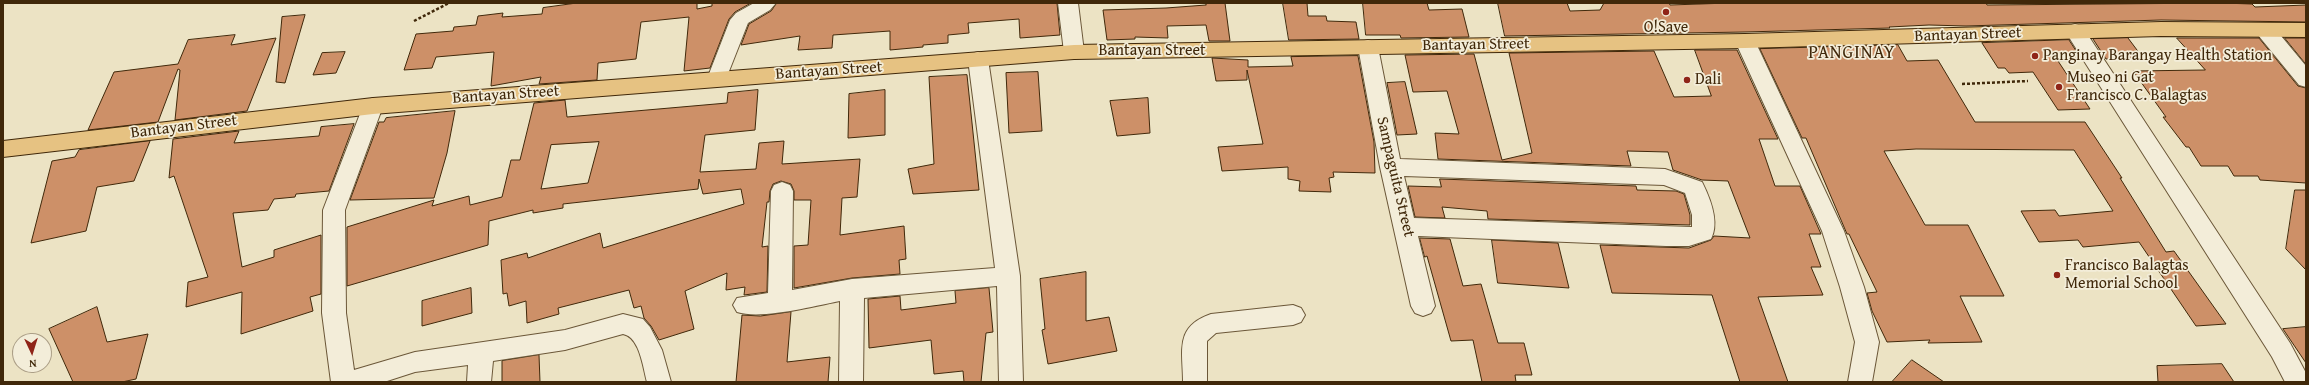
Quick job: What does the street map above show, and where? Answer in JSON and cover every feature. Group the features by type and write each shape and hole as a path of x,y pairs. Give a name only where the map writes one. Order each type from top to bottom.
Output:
{"main road":[{"name":"Bantayan Street","path":"3,149 373,106 1074,52 1746,41 2075,31 2306,30"}],"street":[{"path":"717,79 740,20 746,14 761,9 766,3"},
{"path":"1068,3 1074,52"},
{"path":"2265,30 2306,80"},
{"path":"2075,31 2281,350 2298,382"},
{"path":"1746,41 1833,231 1852,287 1867,342 1860,382"},
{"name":"Sampaguita Street","path":"1368,47 1391,167 1423,306"},
{"path":"978,59 1008,276 1011,382"},
{"path":"343,382 334,313 334,210 373,106"},
{"path":"1391,167 1666,176 1694,188 1703,215 1703,233 1689,237 1406,227"},
{"path":"780,302 782,191"},
{"path":"745,305 780,302 852,289 1008,276"},
{"path":"850,382 852,289"},
{"path":"1195,382 1195,336 1211,324 1293,315"},
{"path":"348,382 415,362 565,340 623,324 635,326 642,334 650,350 659,382"},
{"path":"479,382 481,353"}],"path":[{"path":"414,21 450,3"},
{"path":"1962,84 2028,81"}],"building":[{"path":"577,3 697,3 697,9 712,6 712,3 751,3 735,12 729,19 710,68 684,71 689,17 641,22 636,59 598,63 597,80 539,84 541,77 491,86 494,52 436,57 432,68 404,70 416,34 453,31 454,27 476,25 478,16 503,13 502,17 542,14 543,8"},
{"path":"777,3 1057,3 1060,35 1020,38 1019,19 968,23 969,33 948,35 948,43 923,45 923,47 890,50 890,31 833,35 832,48 798,50 800,36 741,45 749,24 771,11"},
{"path":"1205,3 1225,3 1230,41 1209,41 1206,25 1167,26 1168,38 1135,37 1135,39 1107,40 1103,10 1166,8 1206,5"},
{"path":"1283,3 1307,3 1308,16 1326,16 1327,21 1356,22 1359,39 1289,40"},
{"path":"1363,3 1427,3 1429,10 1462,9 1469,37 1401,38 1400,35 1366,35"},
{"path":"1498,3 1567,3 1570,11 1600,10 1604,3 1669,3 1670,5 1729,3 1986,3 1987,5 2222,3 2252,4 2255,7 2306,5 2306,22 2161,20 1966,26 1929,25 1889,27 1890,28 1745,32 1505,36"},
{"path":"305,15 285,83 276,82 282,17"},
{"path":"235,35 231,45 276,38 247,111 175,120 180,70 178,69 158,122 88,130 114,72 178,64 188,40"},
{"path":"2128,38 2143,58 2106,59 2093,39"},
{"path":"2177,38 2259,38 2298,86 2306,88 2306,183 2260,180 2258,176 2234,176 2228,166 2201,166 2189,147 2186,147 2163,117 2166,117 2133,71 2205,70"},
{"path":"2285,38 2306,38 2306,64"},
{"path":"2069,40 2082,60 2058,61 2090,109 2058,110 2033,72 2009,73 2005,68 1998,68 1982,43"},
{"path":"1898,45 1907,61 1938,60 1975,122 2085,122 2122,178 2120,178 2166,252 2174,251 2226,324 2196,326 2139,242 2083,247 2078,240 2039,242 2021,211 2055,210 2059,216 2113,211 2074,150 1916,149 1884,151 1925,225 1968,225 2004,296 1960,296 1982,342 1928,343 1930,340 1887,342 1872,311 1867,293 1877,292 1849,234 1847,234 1806,138 1802,138 1760,49"},
{"path":"1695,50 1737,50 1778,139 1759,139 1775,186 1800,186 1821,234 1809,234 1821,267 1811,267 1823,295 1758,297 1788,382 1740,382 1712,295 1612,293 1600,245 1689,248 1711,240 1714,236 1750,238 1728,181 1702,180 1673,170 1668,152 1627,151 1631,166 1438,159 1435,133 1459,134 1447,91 1413,92 1405,55 1474,54 1502,160 1532,153 1509,53 1654,51 1674,97 1711,96"},
{"path":"345,52 336,73 313,75 322,53"},
{"path":"1358,56 1374,142 1375,173 1333,172 1334,177 1329,178 1331,192 1299,191 1300,181 1288,179 1288,167 1222,171 1218,147 1263,144 1247,70 1247,80 1216,81 1212,58 1248,60 1248,67 1293,66 1291,57"},
{"path":"1038,72 1042,131 1009,133 1006,73"},
{"path":"967,75 979,190 913,194 908,169 934,164 929,77"},
{"path":"1405,82 1417,134 1397,135 1387,83"},
{"path":"758,90 755,130 705,135 700,172 756,169 759,143 784,141 782,164 860,159 857,197 842,198 840,235 904,226 906,259 899,260 900,274 852,278 794,288 794,246 808,245 811,200 794,200 794,191 791,184 781,181 773,184 770,191 769,202 767,202 762,247 768,246 767,292 744,295 745,287 726,290 727,273 685,291 694,329 659,340 651,326 644,318 641,306 634,308 629,290 558,308 559,314 527,323 526,301 509,306 507,293 503,294 501,260 527,253 528,258 600,233 603,248 744,204 741,189 703,194 699,179 698,189 563,204 563,208 533,213 533,210 489,221 488,245 347,286 347,227 434,200 432,206 469,196 470,205 502,197 511,160 520,160 534,103 565,100 567,117 727,103 728,93","holes":["599,142 588,183 541,189 551,145"]},
{"path":"885,90 885,135 848,138 849,94"},
{"path":"1148,98 1150,133 1117,136 1110,101"},
{"path":"455,111 447,153 434,198 350,200 379,122 384,122 386,118"},
{"path":"354,124 329,191 296,194 295,197 274,199 268,210 233,213 242,267 274,257 274,250 321,235 321,294 310,297 313,311 241,334 242,292 186,307 188,282 208,277 174,176 169,178 173,139 239,131 234,143 319,136 321,127"},
{"path":"150,141 134,181 97,187 86,231 31,243 52,161 75,157 79,150"},
{"path":"1440,179 1636,186 1637,190 1676,191 1684,194 1690,215 1690,225 1488,219 1487,211 1442,207 1445,218 1415,217 1408,186 1441,187"},
{"path":"2295,190 2306,190 2306,270 2286,249"},
{"path":"1420,238 1450,239 1463,286 1481,284 1498,343 1524,343 1532,375 1515,375 1516,382 1482,382 1473,340 1451,341 1427,256 1425,257"},
{"path":"1492,240 1558,243 1569,288 1498,283"},
{"path":"1086,272 1086,321 1109,317 1117,351 1048,364 1042,330 1045,329 1040,279"},
{"path":"471,288 472,313 422,326 422,301"},
{"path":"989,288 993,332 986,333 981,382 964,382 963,371 934,374 931,340 869,348 868,299 900,296 901,310 956,303 955,291"},
{"path":"97,307 107,342 148,334 136,379 122,382 73,382 49,329"},
{"path":"791,312 787,362 830,357 828,382 736,382 742,315 760,316"},
{"path":"2306,327 2306,363 2283,329"},
{"path":"539,355 540,382 502,382 502,361"},
{"path":"1912,360 1944,382 1892,382"},
{"path":"2222,364 2234,382 2158,382 2157,366"}],"place":[{"name":"O!Save","path":"1666,12"},
{"name":"Panginay Barangay Health Station","path":"2035,56"},
{"name":"Dali","path":"1687,80"},
{"name":"Museo ni Gat Francisco C. Balagtas","path":"2059,87"},
{"name":"Francisco Balagtas Memorial School","path":"2057,275"}],"district":[{"name":"PANGINAY","path":"1852,53"}]}
